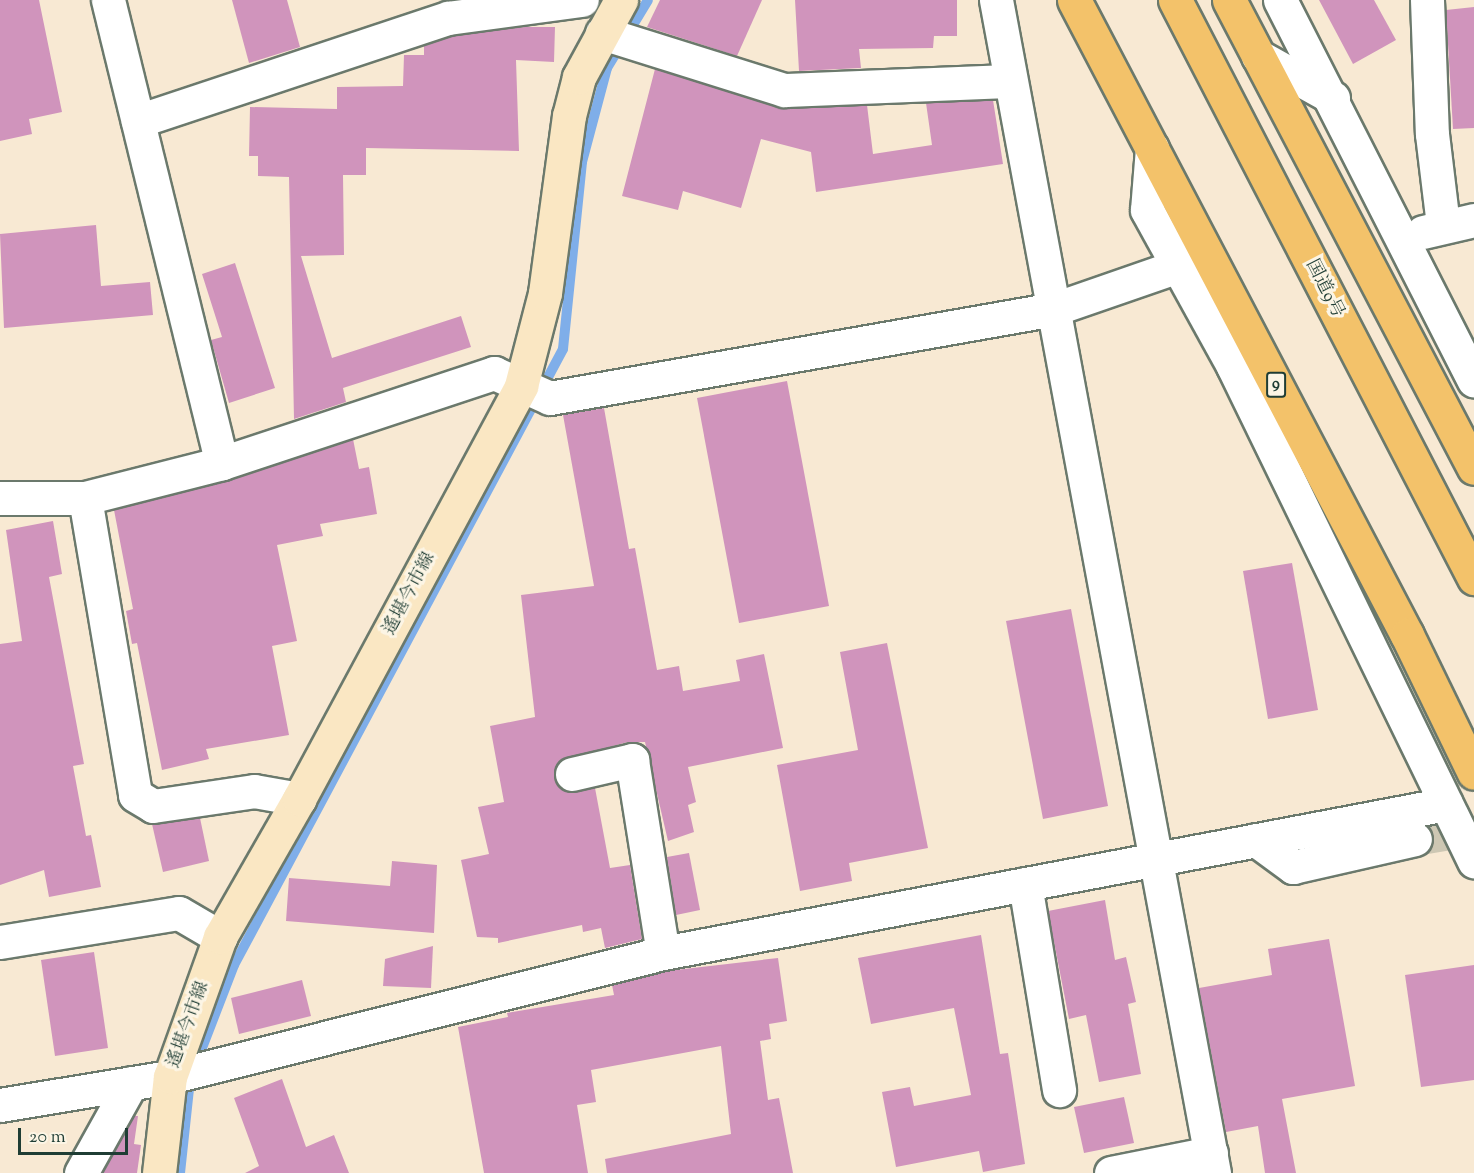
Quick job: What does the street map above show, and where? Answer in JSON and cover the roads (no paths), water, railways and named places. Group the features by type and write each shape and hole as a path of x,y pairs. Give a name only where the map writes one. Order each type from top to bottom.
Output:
{"highway":[{"name":"9","path":"1074,0 1407,635 1474,773"},
{"name":"国道9号","path":"1175,0 1474,578"},
{"path":"1229,0 1474,468"}],"main road":[{"name":"遙堪今市線","path":"159,1173 170,1077 220,937 299,799 521,386 545,293 569,116 579,77 621,0"}],"street":[{"path":"108,0 222,463"},
{"path":"138,121 448,18 582,0"},
{"path":"996,0 1213,1163 1111,1173"},
{"path":"1280,0 1333,98 1474,380"},
{"path":"1404,238 1459,223 1432,134 1427,0"},
{"path":"602,33 784,90 1010,81"},
{"path":"1258,56 1333,98"},
{"path":"1152,148 1147,210 1233,366 1474,861"},
{"path":"0,498 85,498 222,463 494,373 550,398 1054,309 1178,266"},
{"path":"85,498 135,795 153,806 254,791 299,799"},
{"path":"1340,589 1407,635"},
{"path":"572,774 632,760 663,953"},
{"path":"0,1105 170,1077 663,953 1446,804"},
{"path":"1256,840 1293,867 1415,839"},
{"path":"1025,884 1059,1090"},
{"path":"0,942 179,913 220,937"},
{"path":"81,1173 132,1083"}],"waterway":[{"path":"180,1173 190,1079 234,965 563,349 582,162 607,68 648,0"}],"tunnel":[{"path":"1415,839 1474,829"}]}
